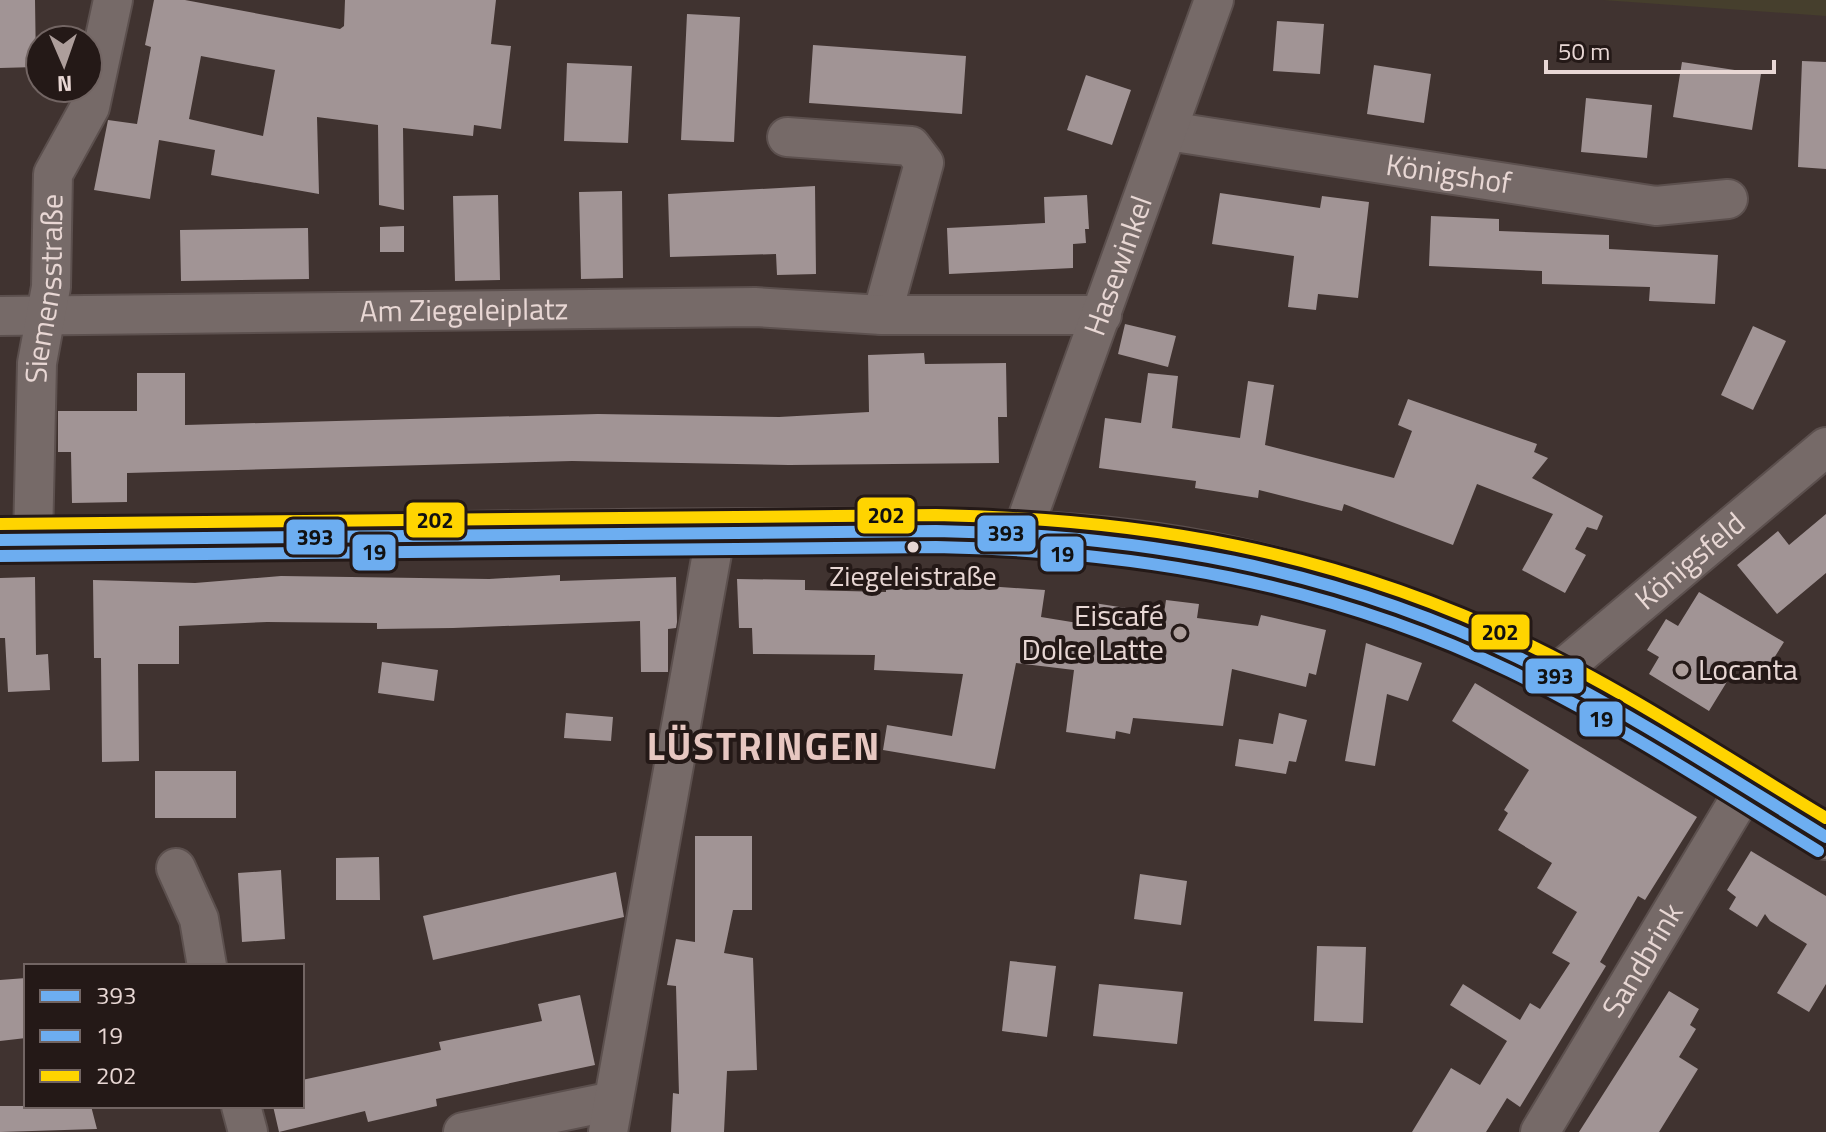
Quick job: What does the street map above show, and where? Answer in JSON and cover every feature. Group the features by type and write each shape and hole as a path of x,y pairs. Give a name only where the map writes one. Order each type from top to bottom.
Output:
{"main road":[{"path":"17,540 716,531 1022,533 1098,538 1226,558 1392,607 1476,638 1554,676 1826,837"}],"street":[{"name":"Siemensstraße","path":"17,540 37,363 51,287 53,174 90,107 113,0"},
{"name":"Hasewinkel","path":"1022,533 1214,0"},
{"name":"Königshof","path":"1168,131 1656,206 1728,199"},
{"path":"787,137 911,146 924,163 882,315"},
{"name":"Am Ziegeleiplatz","path":"0,316 755,307 882,315 1102,315"},
{"name":"Königsfeld","path":"1554,676 1826,447"},
{"path":"463,1132 610,1117 716,531"},
{"name":"Sandbrink","path":"1540,1132 1746,788"},
{"path":"176,868 199,919 207,964"},
{"path":"242,1108 248,1132"}],"shaded area":[{"path":"1603,0 1826,0 1826,16"}],"building":[{"path":"0,0 35,0 35,24 24,24 24,67 0,68"},
{"path":"154,0 185,0 340,29 344,26 345,0 496,0 491,44 511,46 501,129 474,125 473,136 403,128 404,210 379,205 378,125 317,117 319,194 211,175 215,150 159,140 150,199 94,190 108,120 137,124 151,47 145,45","holes":["201,56 275,70 263,136 189,119"]},
{"path":"687,14 740,17 734,142 681,140"},
{"path":"1277,21 1324,24 1320,74 1273,71"},
{"path":"813,45 966,56 962,114 809,103"},
{"path":"1802,61 1826,62 1826,169 1798,167"},
{"path":"1682,62 1761,74 1752,130 1673,117"},
{"path":"567,63 632,66 628,143 564,141"},
{"path":"1374,65 1431,74 1424,123 1367,114"},
{"path":"1086,75 1131,90 1112,145 1067,130"},
{"path":"1586,98 1652,105 1647,158 1581,152"},
{"path":"815,186 816,274 777,275 776,254 670,257 668,194"},
{"path":"622,191 623,278 581,279 579,192"},
{"path":"1220,193 1320,208 1322,196 1369,202 1358,298 1318,294 1316,310 1288,307 1294,256 1212,244"},
{"path":"498,195 500,280 455,281 453,196"},
{"path":"1087,195 1089,229 1085,229 1086,243 1073,244 1073,268 949,274 947,228 1045,223 1044,197"},
{"path":"1431,216 1499,219 1499,231 1609,235 1609,249 1718,255 1715,304 1649,301 1650,287 1542,284 1542,271 1429,266"},
{"path":"404,226 404,252 380,252 380,227"},
{"path":"308,228 309,279 181,281 180,230"},
{"path":"1125,324 1176,336 1168,367 1118,354"},
{"path":"1753,326 1786,341 1753,410 1721,395"},
{"path":"924,353 925,364 1006,363 1007,417 998,417 999,463 789,465 572,461 127,473 127,502 72,503 71,452 58,452 58,411 137,411 137,373 185,373 185,425 598,414 779,417 869,412 868,355"},
{"path":"1148,373 1178,376 1172,428 1240,438 1248,381 1274,385 1265,445 1394,478 1412,431 1398,425 1408,399 1537,444 1534,452 1548,458 1532,478 1603,516 1597,530 1587,527 1575,549 1586,555 1565,593 1522,570 1553,514 1477,484 1453,545 1344,504 1342,511 1259,490 1258,498 1195,488 1196,481 1099,468 1105,418 1141,423"},
{"path":"1826,514 1826,573 1777,614 1737,565 1778,531 1789,545"},
{"path":"560,575 560,581 676,577 677,622 676,628 668,629 668,672 641,672 640,621 377,629 377,623 267,622 179,626 179,664 138,664 139,761 102,762 101,658 94,658 93,580 195,583 281,576 489,579"},
{"path":"35,577 36,655 48,654 50,690 8,692 5,638 0,638 0,578"},
{"path":"737,579 805,580 805,590 886,592 886,579 1045,590 1041,617 1090,625 1094,603 1164,614 1166,600 1199,604 1197,618 1258,626 1261,615 1326,630 1316,675 1309,673 1306,687 1232,669 1223,726 1133,718 1130,734 1116,731 1115,739 1066,732 1074,670 1016,663 995,769 883,750 887,725 952,736 963,674 874,670 875,655 753,654 752,628 739,628"},
{"path":"1699,592 1784,642 1759,682 1736,667 1709,711 1649,674 1659,657 1647,650 1666,619 1678,626"},
{"path":"1366,643 1422,663 1408,701 1387,694 1375,766 1345,761"},
{"path":"382,662 438,670 434,701 378,693"},
{"path":"1475,683 1697,817 1645,900 1638,896 1600,962 1606,966 1520,1107 1507,1098 1486,1132 1412,1132 1451,1068 1480,1085 1507,1041 1450,1005 1463,984 1520,1020 1530,1003 1540,1009 1570,963 1552,953 1577,912 1537,888 1552,863 1498,830 1508,813 1504,810 1529,770 1452,721"},
{"path":"566,713 613,717 611,741 564,738"},
{"path":"1279,713 1307,720 1296,762 1289,761 1286,774 1235,766 1239,739 1273,744"},
{"path":"155,771 236,771 236,818 155,818"},
{"path":"695,836 752,836 752,910 733,910 724,953 753,958 757,1070 727,1071 724,1132 671,1132 673,1093 679,1094 676,986 667,985 676,939 695,942"},
{"path":"1751,851 1826,896 1826,984 1809,1012 1777,993 1807,944 1770,921 1765,914 1757,927 1729,909 1736,897 1727,890"},
{"path":"379,857 380,900 336,900 336,858"},
{"path":"281,870 285,939 242,942 238,873"},
{"path":"616,872 624,917 433,960 423,916"},
{"path":"1140,874 1187,881 1181,925 1134,919"},
{"path":"1317,946 1366,947 1363,1023 1314,1021"},
{"path":"1010,961 1056,966 1047,1037 1002,1031"},
{"path":"24,978 24,1038 0,1041 0,980"},
{"path":"1099,984 1183,992 1177,1044 1093,1036"},
{"path":"1669,991 1699,1009 1690,1025 1696,1029 1679,1057 1698,1069 1659,1132 1579,1132"},
{"path":"580,995 595,1065 436,1099 437,1106 368,1122 365,1111 279,1132 273,1108 304,1108 304,1080 441,1050 439,1042 542,1021 538,1004"},
{"path":"0,1106 92,1108 97,1129 0,1132"}],"transit line":[{"name":"202","path":"0,524 936,515 1014,518 1164,533 1309,563 1380,584 1452,611 1523,642 1601,682 1826,818"},
{"name":"393","path":"0,540 936,531 1087,540 1160,549 1305,579 1447,626 1517,657 1596,698 1826,837"},
{"name":"19","path":"0,556 936,547 1011,550 1158,565 1301,594 1441,641 1510,671 1589,712 1818,851"}],"place":[{"name":"Ziegeleistraße","path":"913,547"},
{"name":"Eiscafé Dolce Latte","path":"1180,633"},
{"name":"Locanta","path":"1682,670"}],"district":[{"name":"LÜSTRINGEN","path":"764,747"}]}
